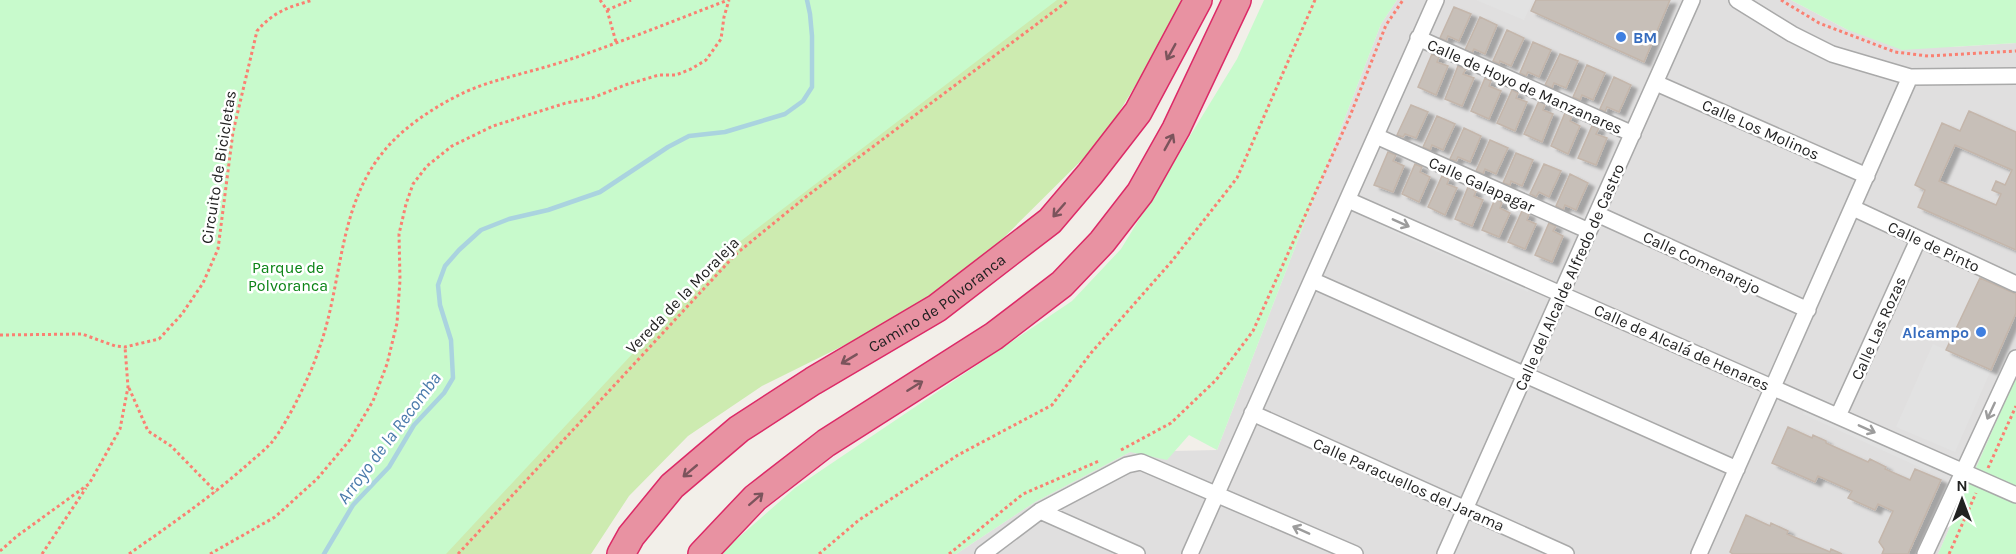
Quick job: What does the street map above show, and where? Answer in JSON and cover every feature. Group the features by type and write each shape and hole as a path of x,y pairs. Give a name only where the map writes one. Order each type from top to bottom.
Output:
{"highway":[{"name":"Camino de Polvoranca","path":"622,548 672,486 739,429 813,381 937,308 1050,221 1138,112 1198,0"},
{"path":"702,554 755,498 826,443 994,336 1062,284 1102,242 1140,193 1176,129 1237,0"}],"street":[{"path":"1190,554 1436,0"},
{"name":"Calle del Alcalde Alfredo de Castro","path":"1445,554 1692,0"},
{"path":"1737,0 1792,34 1832,54 1910,78 2016,76"},
{"name":"Calle de Hoyo de Manzanares","path":"1418,38 1633,134"},
{"path":"1699,554 1910,78"},
{"name":"Calle Los Molinos","path":"1656,82 1867,176"},
{"name":"Calle Galapagar","path":"1376,136 1589,231"},
{"name":"Calle de Alcalá de Henares","path":"1348,200 2016,495"},
{"name":"Calle de Pinto","path":"1853,208 2016,284"},
{"name":"Calle Comenarejo","path":"1597,214 1808,310"},
{"name":"Calle Las Rozas","path":"1838,416 1918,240"},
{"path":"1312,280 1737,469"},
{"path":"1925,554 2016,358"},
{"name":"Calle Paracuellos del Jarama","path":"1252,413 1566,554"},
{"path":"983,554 1040,511 1127,465 1141,462 1355,554"},
{"path":"1040,511 1137,554"}],"path":[{"name":"Circuito de Bicicletas","path":"0,336 82,334 115,346 125,347 159,339 182,314 203,283 218,249 233,132 257,31 268,18 286,8 313,0"},
{"path":"600,0 607,10 616,42"},
{"path":"607,10 631,0"},
{"path":"129,554 216,492 271,443 283,425 314,365 338,280 349,218 366,177 396,137 462,94 490,82 570,59 728,0"},
{"path":"210,554 275,517 317,479 349,441 373,401 387,364 397,323 400,280 399,234 406,204 414,184 427,166 452,146 493,126 566,103 592,98 636,81 659,75 676,75 691,69 706,60 721,39 728,0"},
{"name":"Vereda de la Moraleja","path":"458,554 736,254 807,196 1069,0"},
{"path":"819,554 859,520 958,455 1052,405 1091,353 1172,261 1237,178 1315,0"},
{"path":"1113,454 1172,423 1216,380 1253,332 1350,116 1386,25 1403,0"},
{"path":"1780,0 1819,23 1894,52 1939,56 2016,51"},
{"path":"42,554 89,484 120,429 128,387 125,347"},
{"path":"128,387 148,431 171,446 216,492"},
{"path":"949,554 1023,494 1103,460"},
{"path":"0,551 16,536 89,484"}],"shaded area":[{"path":"1397,0 1791,0 1848,30 1952,47 2016,43 2016,377 1938,554 956,554 1035,502 1130,452 1217,450 1381,24"},
{"path":"1476,0 1533,0 1524,20"},
{"path":"1383,220 1530,286 1528,292 1380,226"},
{"path":"1933,344 1991,370 1955,452 1896,427"},
{"path":"1805,408 1933,465 1930,472 1803,414"}],"green space":[{"name":"Parque de Polvoranca","path":"0,0 1185,0 1173,24 1102,140 965,276 879,328 762,386 688,436 629,496 591,554 0,554"},
{"name":"Parque de Polvoranca","path":"0,0 1057,0 729,250 446,554 0,554"},
{"path":"1264,0 1397,0 1381,24 1217,450 1189,435 1167,460 1130,452 1035,502 956,554 720,554 795,488 1072,301 1121,249 1237,59"},
{"path":"1791,0 2016,0 2016,43 1902,50 1848,30"},
{"path":"2016,377 2016,554 1938,554"}],"building":[{"name":"BM","path":"1536,0 1670,0 1644,62 1531,11"},
{"path":"1454,7 1471,14 1459,41 1448,36 1446,41 1440,38"},
{"path":"1480,17 1497,25 1485,54 1474,49 1472,53 1465,50"},
{"path":"1507,30 1524,38 1511,66 1500,61 1499,64 1493,61"},
{"path":"1533,42 1551,50 1539,77 1528,72 1526,76 1520,73"},
{"path":"1432,54 1439,57 1437,62 1448,66 1436,95 1418,87"},
{"path":"1560,54 1578,61 1566,88 1554,83 1552,88 1545,85"},
{"path":"1587,65 1605,73 1593,100 1582,95 1580,100 1573,97"},
{"path":"1458,66 1466,69 1463,74 1474,78 1462,106 1445,99"},
{"path":"1614,77 1631,85 1619,112 1607,107 1605,112 1600,109"},
{"path":"1485,78 1491,81 1489,86 1501,91 1489,119 1471,111"},
{"path":"1512,90 1518,93 1516,98 1527,102 1515,131 1497,123"},
{"path":"1539,101 1545,104 1543,110 1553,114 1542,142 1524,134"},
{"path":"1411,105 1428,112 1416,138 1405,134 1403,137 1397,135"},
{"path":"1969,111 2016,132 2016,250 1918,207 1925,190 1915,185 1942,123 1960,131","holes":["1955,145 2012,170 2005,185 1996,181 1992,190 2001,194 1996,205 1939,181"]},
{"path":"1565,113 1572,116 1570,121 1580,126 1568,154 1551,146"},
{"path":"1437,116 1455,124 1443,150 1432,145 1430,150 1423,147"},
{"path":"1592,126 1599,128 1596,134 1607,138 1596,165 1578,158"},
{"path":"1464,128 1481,136 1470,162 1458,157 1456,161 1450,159"},
{"path":"1490,140 1508,148 1496,174 1485,169 1483,174 1476,171"},
{"path":"1388,152 1396,155 1393,161 1404,166 1393,192 1374,185"},
{"path":"1516,153 1533,160 1522,186 1511,181 1510,185 1503,183"},
{"path":"1415,164 1422,167 1420,172 1430,177 1419,202 1402,194"},
{"path":"1544,164 1561,171 1549,197 1539,192 1536,197 1530,194"},
{"path":"1570,174 1588,183 1576,210 1565,205 1563,210 1556,206"},
{"path":"1442,176 1449,179 1447,184 1457,188 1445,215 1428,207"},
{"path":"1468,187 1476,191 1474,196 1483,200 1472,226 1455,219"},
{"path":"1495,199 1502,202 1500,208 1510,213 1499,237 1482,230"},
{"path":"1522,211 1529,214 1527,220 1536,224 1525,249 1508,242"},
{"path":"1549,223 1556,226 1553,231 1563,236 1552,262 1535,255"},
{"name":"Alcampo","path":"1980,278 2016,294 2016,313 1991,370 1946,350"},
{"path":"1788,427 1812,438 1813,435 1868,462 1870,459 1886,467 1885,469 1910,480 1915,469 1941,480 1908,554 1882,554 1884,549 1879,542 1893,511 1878,504 1875,510 1848,498 1852,491 1818,476 1815,482 1772,463"},
{"path":"1746,515 1770,526 1771,523 1788,531 1787,534 1830,552 1831,549 1842,554 1733,554 1730,552"}],"waterway":[{"name":"Arroyo de la Recomba","path":"324,554 353,505 389,467 414,425 444,393 453,378 451,340 440,305 438,285 445,266 481,230 509,219 548,210 600,192 668,147 689,136 725,132 785,114 803,101 812,87 812,36 807,0"}],"place":[{"name":"BM","path":"1621,37"},
{"name":"Alcampo","path":"1981,332"}]}
